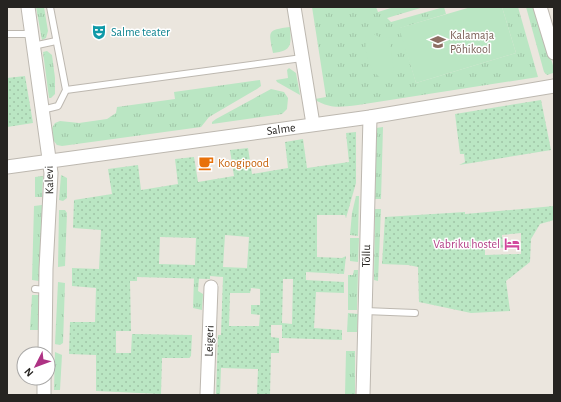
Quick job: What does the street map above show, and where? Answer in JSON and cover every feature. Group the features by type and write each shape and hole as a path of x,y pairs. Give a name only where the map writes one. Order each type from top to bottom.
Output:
{"street":[{"name":"Kalevi","path":"28,7 51,173 40,290 44,346"},
{"path":"294,7 313,124"},
{"path":"543,8 554,53"},
{"name":"Salme","path":"7,167 370,116 554,86"},
{"name":"Tõllu","path":"363,395 370,116"},
{"name":"Leigeri","path":"207,395 214,284"}],"lane":[{"path":"42,110 58,106 66,90 50,7"},
{"path":"7,34 32,40 56,41"},
{"path":"66,90 302,58"},
{"path":"365,311 415,313"}],"green space":[{"path":"36,7 44,7 48,31 46,38 42,40"},
{"path":"312,7 376,7 378,12 394,7 424,7 387,18 391,22 444,7 446,14 400,28 416,83 516,53 502,7 518,7 538,77 358,105 341,107 326,105 315,100 326,97"},
{"path":"471,7 502,7 516,53 416,83 399,28"},
{"path":"526,7 536,7 554,69 553,73 547,75 544,72"},
{"path":"290,27 291,38 289,46 280,52 273,53 270,36 271,33 277,29"},
{"path":"372,33 381,38 389,37 394,71 382,79 373,70 366,54 366,36"},
{"path":"47,51 52,55 55,78 55,94 51,98 49,98 43,52"},
{"path":"289,68 296,73 300,95 276,80 288,78 287,70"},
{"path":"25,76 33,123 7,127 7,78"},
{"path":"260,80 261,86 209,117 201,127 62,146 57,145 53,140 52,128 55,123 60,121 79,123 107,119 116,113 117,107 175,99 174,92"},
{"path":"271,89 284,92 288,98 287,109 282,114 212,124 212,122 216,119"},
{"path":"541,100 551,150 459,165 465,162 464,154 460,154 455,114"},
{"path":"383,127 381,199 375,199 376,128"},
{"path":"356,132 356,183 346,218 345,215 317,215 317,257 342,258 346,256 344,274 306,272 306,280 344,282 344,293 316,292 314,328 342,330 342,340 282,338 282,325 271,325 271,337 279,338 279,353 271,353 270,395 257,395 258,369 221,368 220,395 216,395 218,335 221,335 223,277 210,276 210,279 137,277 137,281 130,281 131,331 116,331 116,353 131,353 132,334 192,335 191,356 189,358 162,358 161,394 96,391 96,355 69,354 70,322 95,322 96,288 72,286 72,268 99,269 101,230 73,228 74,200 112,194 108,169 138,165 141,190 178,184 175,159 194,157 198,182 234,176 230,150 248,148 252,174 288,168 285,142 303,139 307,168 349,162 346,133","holes":["225,235 249,237 247,268 223,267","160,237 196,238 195,265 159,264","283,279 293,279 292,324 282,323","251,288 260,289 260,305 251,305 251,314 260,315 259,326 229,326 230,293 250,293"]},
{"path":"61,175 67,178 67,198 63,201 59,200"},
{"path":"43,176 42,197 35,197 35,177"},
{"path":"356,196 359,196 358,236 350,235 352,213"},
{"path":"42,205 39,281 32,280 34,206"},
{"path":"554,206 554,220 540,224 531,239 530,262 506,281 510,311 471,313 419,302 418,267 382,264 385,217 465,212 465,214","holes":["521,233 521,254 485,255 485,248 503,248 502,235"]},
{"path":"375,209 381,209 378,281 374,280"},
{"path":"59,210 65,210 67,213 65,266 58,267"},
{"path":"350,238 359,238 358,262 350,261"},
{"path":"354,270 358,270 357,310 348,310 348,275 353,275"},
{"path":"194,278 199,278 198,291 203,294 202,310 193,308"},
{"path":"58,282 65,283 63,343 60,345 55,344"},
{"path":"32,295 39,295 38,330 30,330"},
{"path":"348,313 358,314 357,332 347,332"},
{"path":"346,351 355,351 355,395 345,395"},
{"path":"56,352 62,355 60,390 54,390 54,386 56,386"}],"place":[{"name":"Salme teater","path":"99,32"},
{"name":"Kalamaja Põhikool","path":"438,42"},
{"name":"Koogipood","path":"206,163"},
{"name":"Vabriku hostel","path":"512,244"}]}
